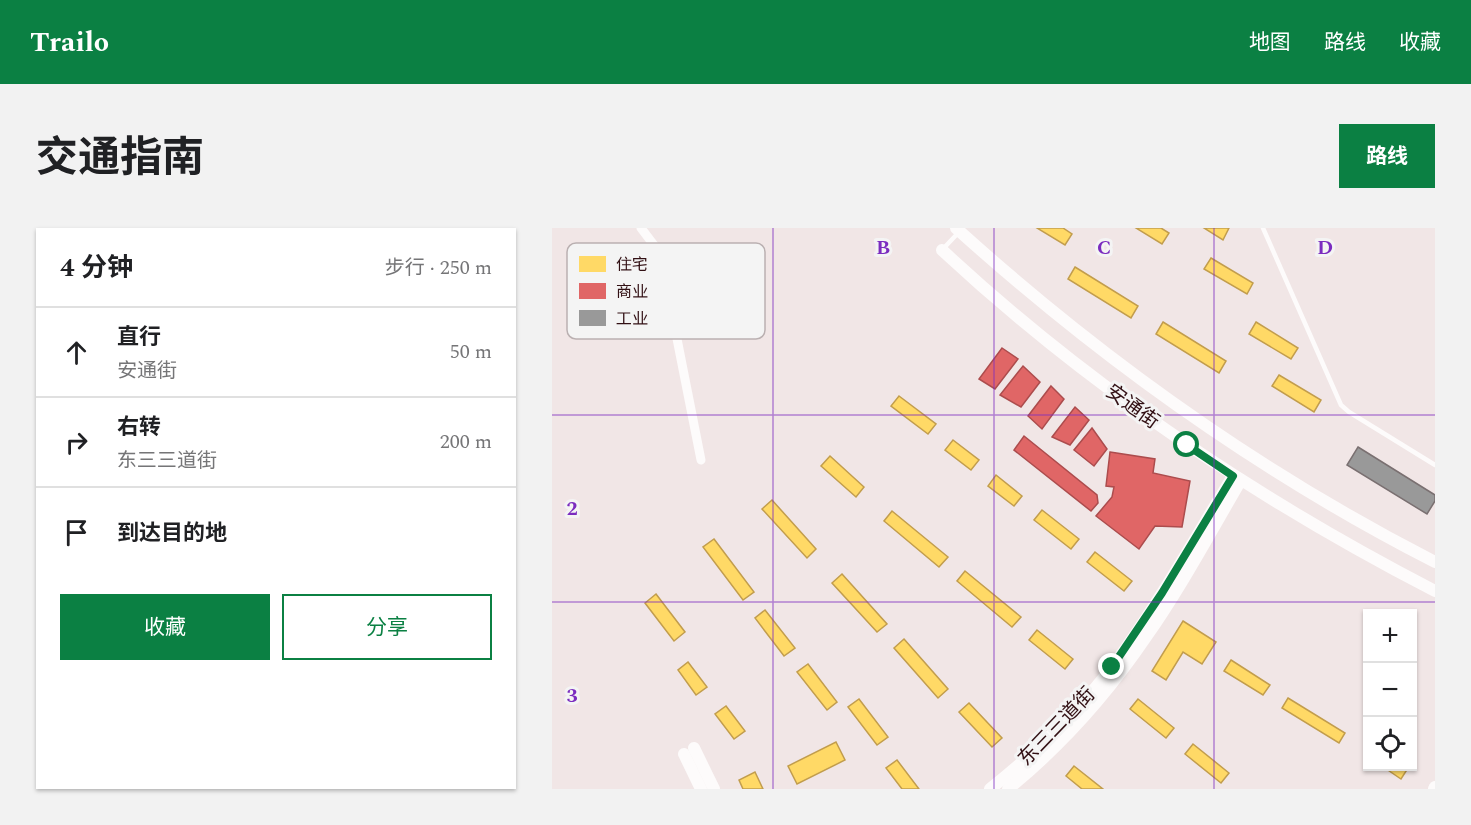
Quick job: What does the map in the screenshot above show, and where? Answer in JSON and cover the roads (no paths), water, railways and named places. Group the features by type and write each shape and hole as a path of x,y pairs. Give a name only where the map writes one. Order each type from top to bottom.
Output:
{"main road":[{"name":"安通街","path":"958,230 1046,306 1129,371 1185,411 1333,506 1435,562"},
{"name":"安通街","path":"942,250 987,292 1109,389 1237,478 1373,558 1435,591"},
{"name":"东三三道街","path":"990,789 1042,744 1112,667 1237,478"},
{"name":"东三三道街","path":"1008,789 1036,765 1090,709 1125,668 1170,599 1237,478"},
{"path":"701,789 689,751 714,789"}],"street":[{"path":"641,228 652,243"},
{"path":"677,339 701,460"}],"lane":[{"path":"1263,228 1341,405 1435,465"},
{"path":"942,250 958,230"}]}
